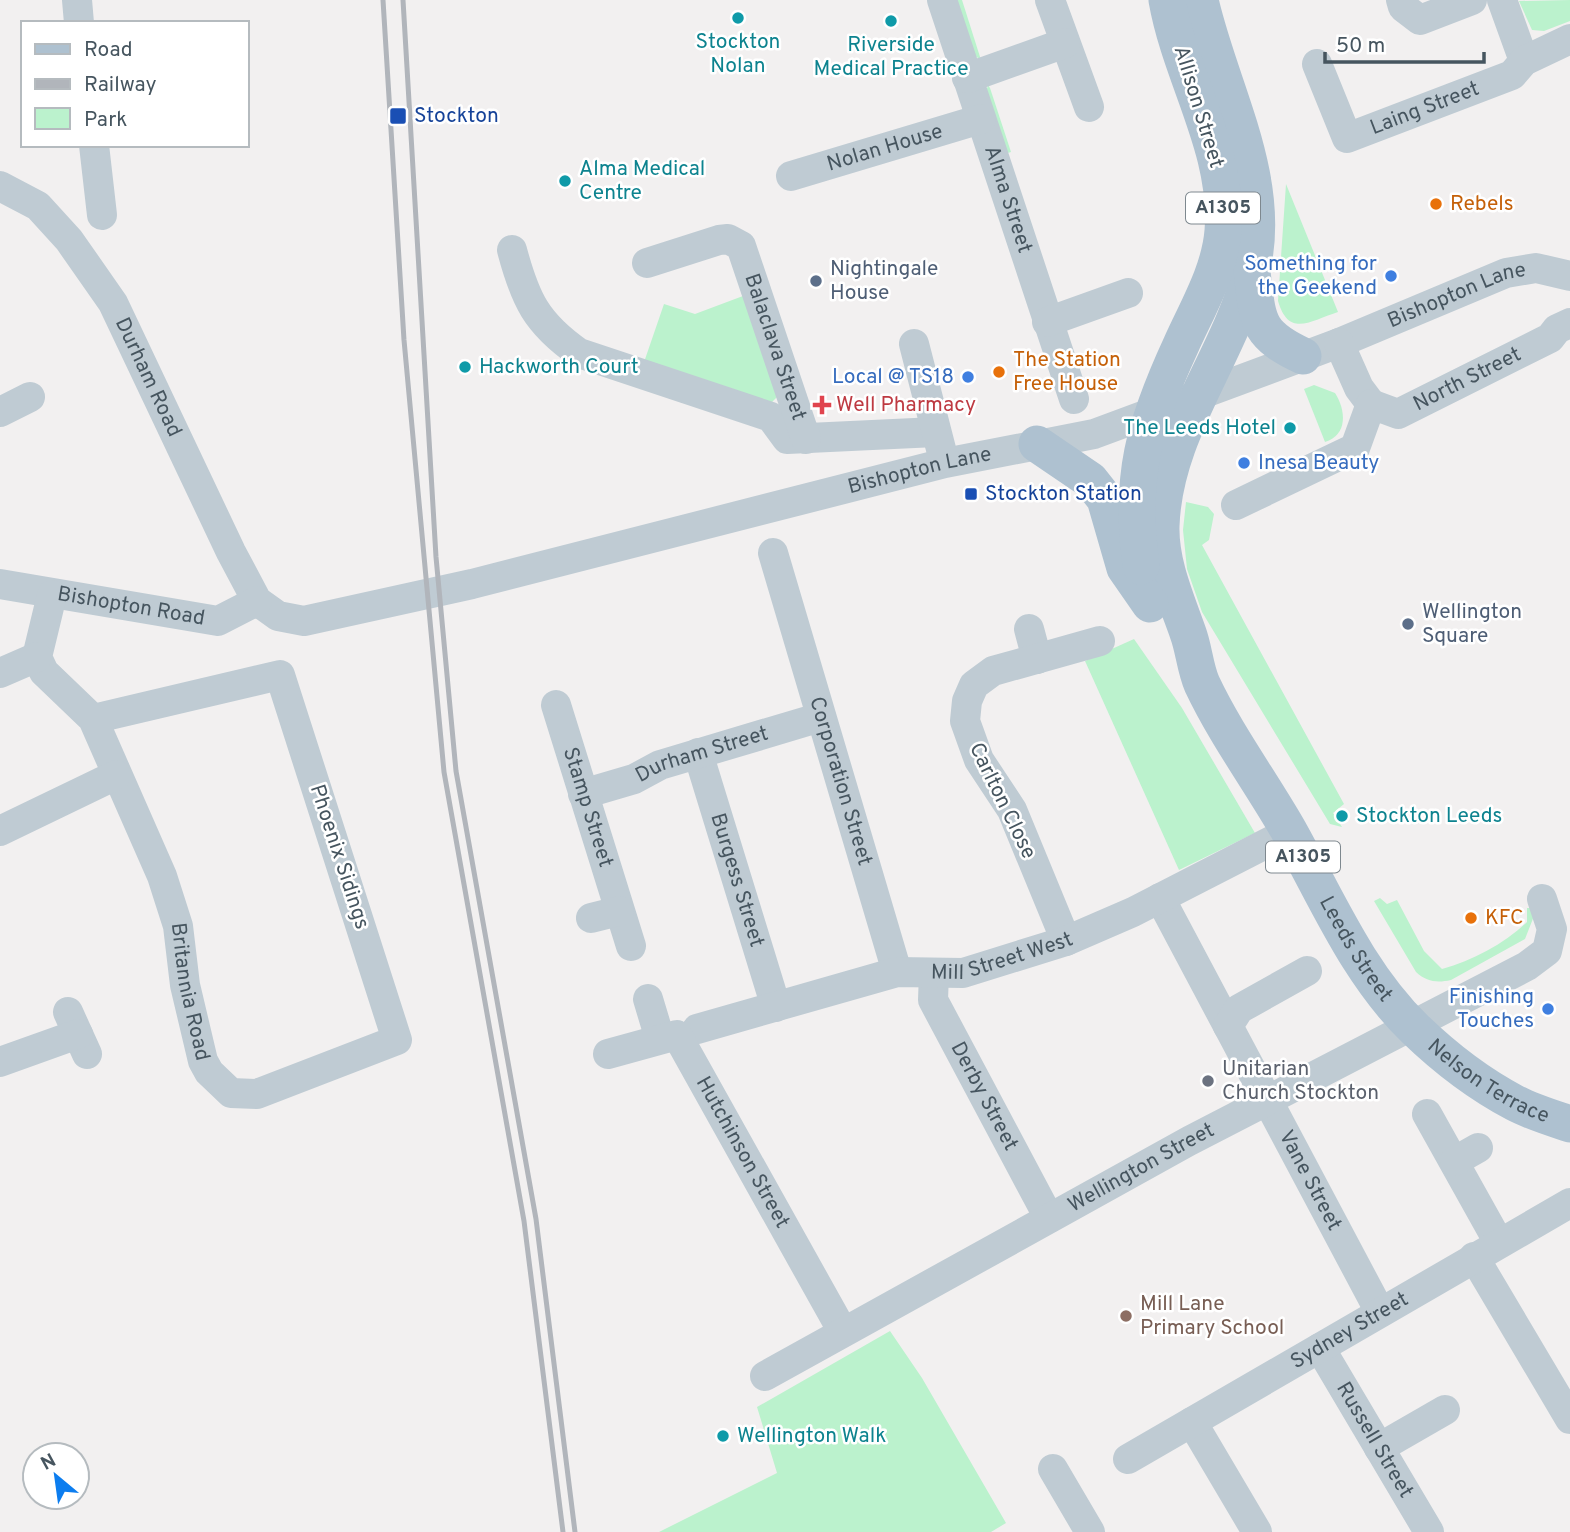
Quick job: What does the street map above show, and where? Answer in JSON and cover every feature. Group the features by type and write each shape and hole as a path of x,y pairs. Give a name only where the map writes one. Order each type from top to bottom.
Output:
{"main road":[{"name":"Allison Street","path":"1154,412 1212,276 1223,233 1219,161 1185,67 1167,0"},
{"name":"Allison Street","path":"1196,398 1226,338 1252,267 1256,219 1251,177 1200,0"},
{"path":"1252,267 1256,306 1265,331 1276,343 1303,356"},
{"name":"Leeds Street","path":"1196,398 1170,465 1163,495 1160,530 1170,582 1189,635 1201,682 1289,832 1367,973 1413,1027"},
{"name":"Leeds Street","path":"1154,412 1142,446 1136,478 1138,541 1150,604 1175,659 1201,682"},
{"name":"A1305","path":"1037,444 1090,480 1105,499 1125,568 1150,604"},
{"name":"Nelson Terrace","path":"1413,1027 1449,1058 1516,1104 1570,1124"}],"street":[{"path":"76,0 79,21"},
{"name":"Alma Street","path":"942,0 1074,400"},
{"path":"1050,0 1089,107"},
{"path":"1402,3 1420,20 1472,0"},
{"path":"1502,0 1524,61"},
{"name":"Laing Street","path":"1317,64 1347,138 1513,75 1524,61 1570,39"},
{"path":"967,78 1065,43"},
{"name":"Nolan House","path":"791,176 981,120"},
{"path":"94,147 102,215"},
{"name":"Durham Road","path":"0,186 38,206 69,240 113,303 257,601"},
{"name":"Balaclava Street","path":"647,263 728,239 736,241 746,253 806,439"},
{"path":"512,250 530,276 532,308 543,322 579,353 771,417 787,439 936,432"},
{"name":"Bishopton Lane","path":"257,601 278,617 304,621 472,584 945,463 1094,435 1339,343 1506,273 1536,268 1570,276"},
{"path":"1047,322 1128,293"},
{"name":"North Street","path":"1371,404 1398,414 1550,338 1557,329 1570,323"},
{"path":"1236,505 1355,448 1371,404 1359,388 1339,343"},
{"path":"914,344 945,463"},
{"path":"0,411 30,397"},
{"name":"Corporation Street","path":"773,553 897,972"},
{"name":"Bishopton Road","path":"0,584 52,595 218,621 257,601"},
{"path":"0,673 37,657 52,595"},
{"path":"1029,629 1037,659"},
{"name":"Carlton Close","path":"1066,941 1012,810 979,760 965,721 967,701 974,685 993,671 1100,641"},
{"name":"Britannia Road","path":"37,657 44,672 93,719 162,876 178,926 185,985 202,1060 209,1072 231,1093 257,1094 397,1040"},
{"name":"Phoenix Sidings","path":"93,719 280,675 397,1040"},
{"name":"Stamp Street","path":"556,705 583,794 605,914 631,946"},
{"name":"Durham Street","path":"583,794 634,779 660,765 821,717"},
{"name":"Burgess Street","path":"698,753 776,1007"},
{"path":"0,831 116,775"},
{"name":"Mill Street West","path":"697,1029 897,972 963,973 1066,941 1133,912 1289,832"},
{"name":"Vane Street","path":"1160,898 1380,1312"},
{"name":"Wellington Street","path":"765,1376 1268,1099 1413,1027 1527,966 1547,951 1556,899"},
{"path":"1228,1026 1239,1009 1307,971"},
{"name":"Derby Street","path":"933,973 933,1000 1049,1218"},
{"path":"608,1054 660,1039 648,999"},
{"path":"0,1062 78,1033"},
{"name":"Hutchinson Street","path":"660,1039 677,1035 843,1332"},
{"path":"1427,1114 1466,1154 1487,1250 1570,1419"},
{"name":"Sydney Street","path":"1128,1458 1570,1203"},
{"name":"Russell Street","path":"1320,1348 1422,1521"},
{"path":"1379,1448 1445,1410"},
{"path":"1192,1422 1257,1532"},
{"path":"1053,1469 1090,1532"}],"green space":[{"path":"954,0 962,0 981,60 975,56"},
{"path":"1570,0 1570,21 1544,31 1532,30 1519,1"},
{"path":"988,85 1011,152 1004,154 985,96"},
{"path":"1286,184 1338,312 1302,324 1288,320 1278,301"},
{"path":"743,296 778,396 768,406 642,368 664,304 695,314"},
{"path":"1314,385 1335,393 1343,414 1338,434 1325,442 1304,389"},
{"path":"1186,502 1208,507 1214,514 1209,540 1202,545 1344,804 1333,813 1342,827 1330,824 1202,612 1187,569 1183,530"},
{"path":"1134,639 1182,708 1255,833 1179,870 1085,661"},
{"path":"1380,898 1387,904 1397,900 1424,951 1442,969 1476,956 1508,937 1527,922 1527,908 1531,908 1534,916 1525,939 1451,980 1428,980 1416,972 1374,901"},
{"path":"890,1331 922,1378 1006,1523 991,1532 659,1532 777,1473 757,1407"}],"railway":[{"path":"383,0 404,340 444,772 524,1221 563,1532"},
{"path":"403,0 436,557 456,771 536,1219 575,1532"}],"place":[{"name":"Stockton Nolan","path":"738,18"},
{"name":"Riverside Medical Practice","path":"891,21"},
{"name":"Stockton","path":"398,116"},
{"name":"Alma Medical Centre","path":"565,181"},
{"name":"Rebels","path":"1436,204"},
{"name":"Something for the Geekend","path":"1391,276"},
{"name":"Nightingale House","path":"816,281"},
{"name":"Hackworth Court","path":"465,367"},
{"name":"The Station Free House","path":"999,372"},
{"name":"Local @ TS18","path":"968,377"},
{"name":"Well Pharmacy","path":"822,405"},
{"name":"The Leeds Hotel","path":"1290,428"},
{"name":"Inesa Beauty","path":"1244,463"},
{"name":"Stockton Station","path":"971,494"},
{"name":"Wellington Square","path":"1408,624"},
{"name":"Stockton Leeds","path":"1342,816"},
{"name":"KFC","path":"1471,918"},
{"name":"Finishing Touches","path":"1548,1009"},
{"name":"Unitarian Church Stockton","path":"1208,1081"},
{"name":"Mill Lane Primary School","path":"1126,1316"},
{"name":"Wellington Walk","path":"723,1436"}]}
